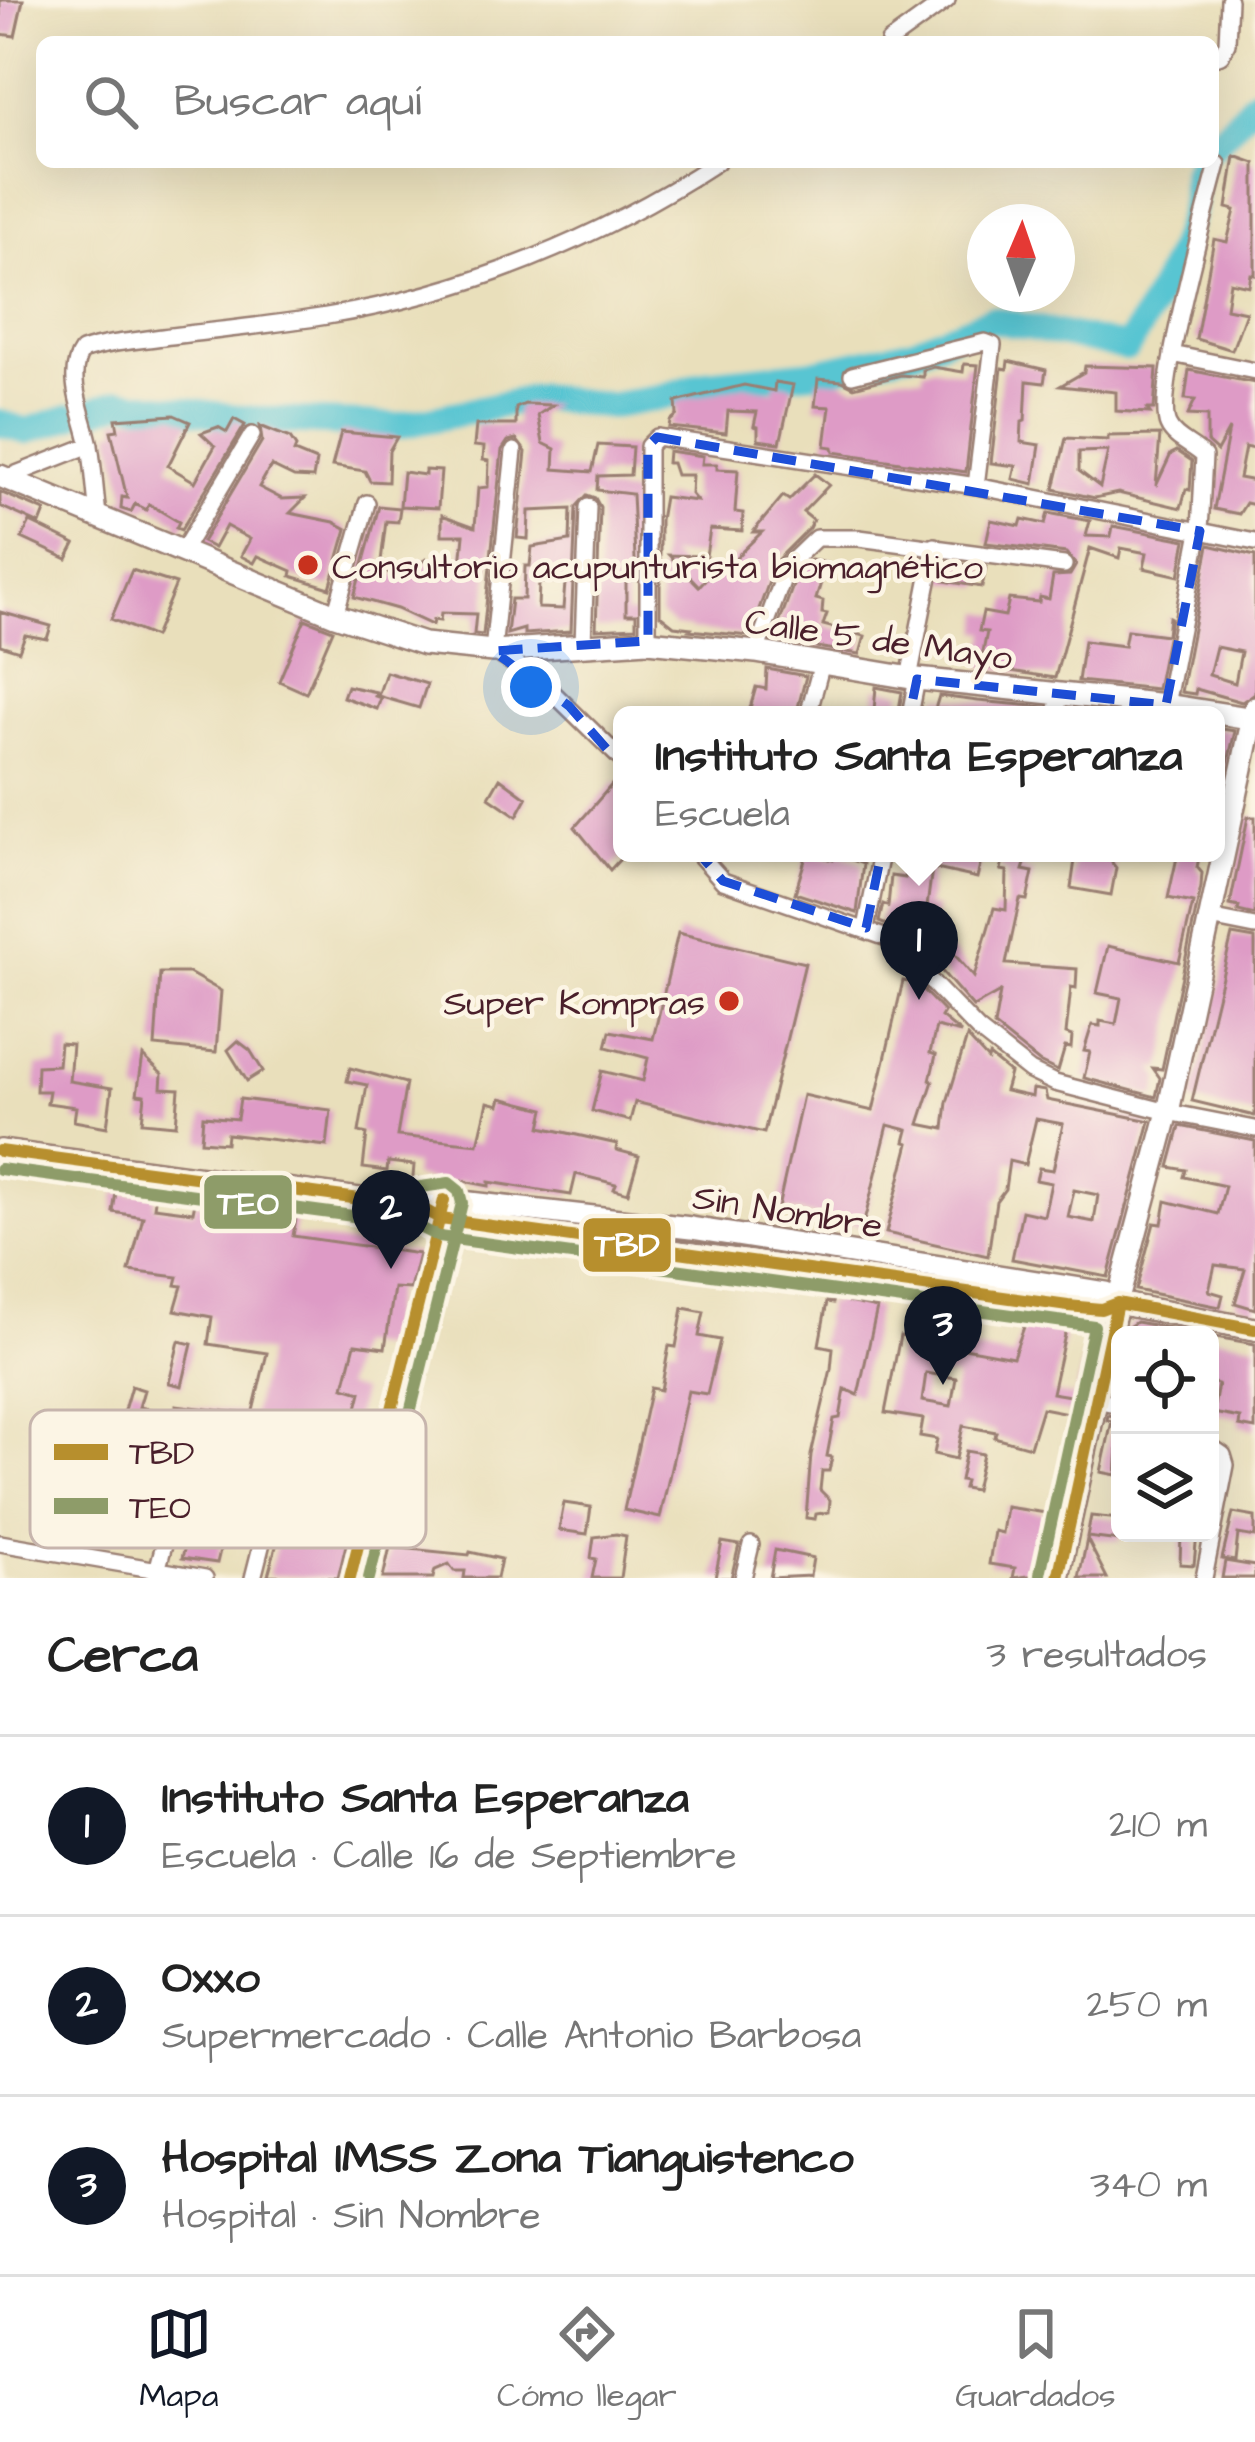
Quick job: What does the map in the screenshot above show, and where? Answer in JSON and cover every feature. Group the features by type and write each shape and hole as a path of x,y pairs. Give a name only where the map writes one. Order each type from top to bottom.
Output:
{"street":[{"path":"897,36 947,0"},
{"path":"1219,53 1227,43 1229,0"},
{"path":"98,515 90,445 75,383 78,354 97,346 323,316 424,295 516,265 591,233 707,168"},
{"path":"1166,705 1200,531 1204,456 1166,423 1172,355 1217,168"},
{"path":"852,375 985,343 993,345 976,486"},
{"path":"1172,355 1255,371"},
{"path":"182,552 252,435"},
{"path":"648,641 648,446 652,439 674,438 976,486 1255,542"},
{"path":"3,477 90,445"},
{"path":"514,451 494,651 539,679 613,749"},
{"name":"Calle 5 de Mayo","path":"3,477 335,615 424,644 494,651 648,641 756,652 1058,705 1174,706"},
{"path":"335,615 367,503"},
{"path":"583,643 588,507"},
{"path":"756,652 788,565 815,538 935,546 1064,565"},
{"path":"911,706 935,546"},
{"path":"810,706 822,663"},
{"path":"1225,849 1254,716"},
{"path":"706,862 723,881 890,939 978,1030 1030,1072 1055,1083 1168,1112 1255,1129"},
{"path":"866,928 879,862"},
{"path":"1058,1578 1117,1304 1168,1112 1222,862"},
{"path":"1210,918 1255,927"},
{"path":"0,1150 442,1209 392,1410"},
{"name":"Sin Nombre","path":"442,1209 713,1231 1106,1293 1117,1304 1255,1329"},
{"path":"1095,1400 1111,1403"},
{"path":"1219,1452 1226,1465 1219,1501"},
{"path":"1204,1578 1211,1542"},
{"path":"0,1544 205,1578"},
{"path":"743,1578 752,1545"},
{"path":"157,1570 163,1548"},
{"path":"253,1578 261,1548"},
{"path":"350,1578 357,1548"}],"highlighted area":[{"path":"657,437 1200,531 1166,705 917,679 866,928 723,881 569,706 493,651 648,641 648,446"}],"building":[{"path":"0,0 23,0 15,36 0,34"},
{"path":"1235,156 1255,163 1255,275 1251,274 1249,286 1230,282 1226,308 1246,312 1232,350 1196,339 1214,239 1227,242 1235,210 1227,208"},
{"path":"1008,361 1046,370 1044,383 1027,381 1022,422 1021,442 1040,445 1034,484 1013,479 1016,466 991,463 1002,368 1007,369"},
{"path":"964,364 978,365 966,472 834,452 833,447 825,446 830,407 815,406 818,379 854,387 901,375 923,377 923,370 933,367 963,372"},
{"path":"1085,366 1157,368 1154,409 1147,409 1150,413 1116,411 1116,392 1060,386 1084,372"},
{"path":"1189,370 1255,383 1255,449 1245,447 1239,478 1255,481 1255,505 1246,503 1239,514 1214,509 1229,429 1217,451 1207,442 1207,416 1188,415 1195,400 1185,399"},
{"path":"775,382 793,385 780,443 758,440 757,412 728,411 726,433 669,427 677,415 676,402 744,385 774,391"},
{"path":"553,405 538,415 543,443 555,449 554,469 592,472 598,445 632,447 630,475 598,476 597,490 632,494 636,580 626,581 626,614 636,614 636,627 596,629 600,507 587,495 576,507 571,631 524,634 524,629 507,634 511,599 524,599 525,566 530,566 532,547 570,541 571,509 529,511 528,539 517,538 526,452 516,439 502,450 483,635 474,634 476,614 441,613 440,621 433,620 432,625 354,597 379,506 400,508 398,522 386,521 380,569 399,577 426,559 440,576 441,563 461,565 464,535 442,535 442,515 475,527 478,488 488,487 489,461 483,460 484,447 474,446 476,425 516,425 516,408","holes":["539,582 565,583 563,609 538,608"]},
{"path":"174,415 190,422 168,466 195,482 215,446 201,433 218,427 227,432 234,419 245,425 181,530 176,528 179,522 149,504 146,510 135,504 131,512 121,509 122,497 127,498 111,431 118,430 116,419"},
{"path":"260,426 290,438 294,452 316,461 313,478 294,477 271,466 259,487 282,499 305,498 290,513 347,529 330,588 291,576 292,571 258,556 254,563 241,556 250,539 226,526 214,548 202,542 262,441"},
{"path":"341,432 397,437 389,451 388,482 370,481 365,471 332,466"},
{"path":"1160,435 1156,486 1171,454 1177,451 1192,461 1190,490 1186,489 1181,508 1118,493 1095,498 1054,489 1066,438 1108,440 1108,436","holes":["1108,451 1100,487 1079,471 1079,452"]},
{"path":"668,451 703,456 702,464 717,464 717,469 738,470 735,512 743,513 742,531 710,529 706,556 669,555 699,586 762,532 753,532 783,496 789,500 815,474 829,485 803,512 813,520 809,528 777,560 749,636 689,630 660,615 664,497 697,501 691,494 692,475 676,475 672,463 667,463"},
{"path":"425,470 441,471 438,508 400,506 403,472 425,475"},
{"path":"0,492 45,511 40,524 0,506"},
{"path":"1048,513 1090,521 1086,536 1111,537 1113,526 1186,540 1179,576 1144,568 1147,553 1121,548 1119,558 1090,548 1055,678 980,666 987,632 979,631 983,612 1005,616 1009,599 1049,599 1053,576 1070,575 1076,565 1066,553 986,543 991,520 1020,526 1022,519 1045,524"},
{"path":"30,522 75,544 67,559 22,538"},
{"path":"1209,545 1255,556 1255,693 1242,702 1196,689 1195,694 1181,692","holes":["1216,647 1241,652 1235,683 1209,675"]},
{"path":"811,560 827,563 816,599 823,601 822,613 827,614 823,625 865,636 860,654 773,640 798,572"},
{"path":"947,562 986,567 982,587 944,581"},
{"path":"132,570 176,584 154,637 111,619"},
{"path":"0,612 51,626 47,639 25,635 19,651 0,645"},
{"path":"1171,618 1157,689 1078,681 1084,641 1124,646 1127,630 1167,635"},
{"path":"305,619 333,630 306,693 279,681"},
{"path":"767,669 806,676 798,706 751,706 756,687 766,689"},
{"path":"386,672 427,684 419,708 378,696"},
{"path":"347,686 376,692 381,698 377,709 343,697"},
{"path":"876,687 902,692 900,706 874,706"},
{"path":"939,696 1034,706 936,706"},
{"path":"1225,729 1235,731 1225,775"},
{"path":"500,778 527,798 517,816 489,797"},
{"path":"613,783 613,862 617,862 610,870 575,827"},
{"path":"1248,817 1255,817 1255,915 1230,905"},
{"path":"804,862 863,864 857,913 795,893"},
{"path":"908,862 981,862 977,878 932,868 927,907 937,908 929,935 974,977 994,908 1006,910 1007,871 1001,870 1002,862 1026,862 1023,870 1033,872 1027,900 1020,899 1006,964 1077,969 1066,1034 1072,1036 1071,1048 1065,1047 1058,1071 994,1026 1000,992 973,1007 925,952 895,928 879,922 883,904 888,906 891,876 905,878"},
{"path":"1075,862 1112,862 1116,868 1111,895 1071,888"},
{"path":"1176,862 1198,862 1201,887 1162,1069 1153,1068 1160,1078 1156,1097 1084,1078 1090,1052 1084,1051 1092,1025 1100,1026 1100,1021 1116,1024 1121,998 1097,993 1108,946 1179,962 1193,903 1168,898"},
{"name":"Super Kompras","path":"678,933 805,963 764,1133 635,1102 630,1121 592,1111 602,1071 643,1081 648,1058 606,1047 610,1031 653,1039"},
{"path":"1232,935 1255,939 1255,1116 1192,1101"},
{"path":"160,973 189,973 221,991 216,1052 155,1046"},
{"path":"903,981 916,983 944,1012 941,1017 961,1033 936,1027 930,1053 936,1055 933,1081 919,1124 944,1129 947,1102 967,1037 988,1060 989,1056 1010,1073 1005,1091 1032,1097 1033,1089 1045,1091 1047,1100 1150,1121 1108,1277 1012,1259 1022,1211 1044,1216 1051,1183 1036,1180 1039,1168 1053,1170 1063,1124 1036,1119 1025,1165 1009,1161 1005,1189 996,1201 988,1256 886,1233 909,1143 905,1142 908,1130 888,1125 863,1226 778,1208 803,1095 873,1111","holes":["1074,1190 1098,1195 1094,1222 1068,1217"]},
{"path":"238,1041 263,1071 247,1081 228,1050"},
{"path":"60,1043 72,1044 69,1081 112,1088 107,1127 74,1121 76,1107 47,1103 49,1091 36,1091 37,1066 58,1065"},
{"path":"143,1056 162,1074 161,1088 179,1089 176,1125 142,1122 145,1095 137,1094"},
{"path":"350,1068 406,1083 397,1136 478,1144 488,1102 499,1105 501,1098 545,1109 541,1127 617,1144 616,1150 639,1156 628,1193 614,1189 616,1184 576,1174 571,1195 489,1182 489,1186 438,1182 413,1177 414,1165 388,1162 387,1171 363,1168 367,1134 359,1132 367,1085 347,1081"},
{"path":"240,1099 331,1110 327,1146 227,1134 226,1143 201,1141 203,1116 237,1119"},
{"path":"1180,1126 1255,1141 1255,1309 1235,1303 1245,1269 1215,1265 1209,1291 1223,1295 1220,1307 1136,1290 1154,1223 1162,1224 1166,1201 1218,1214 1225,1186 1184,1177 1186,1170 1169,1167"},
{"path":"137,1190 156,1193 154,1207 193,1212 195,1202 243,1209 241,1213 266,1218 272,1210 297,1213 293,1236 419,1254 410,1289 394,1288 385,1348 355,1344 344,1387 361,1392 357,1410 253,1410 267,1353 208,1344 212,1317 175,1310 182,1286 176,1285 178,1277 129,1271 143,1217 113,1212 116,1192 136,1195"},
{"path":"836,1289 850,1291 848,1302 877,1308 858,1395 845,1389 840,1418 834,1419 827,1456 832,1457 829,1471 822,1471 820,1490 830,1500 829,1512 806,1518 811,1455 833,1348 819,1345 827,1302 833,1303"},
{"path":"683,1308 704,1312 699,1336 720,1340 707,1394 688,1391 660,1518 624,1510 651,1388 661,1390 669,1346 676,1347"},
{"path":"1028,1316 1068,1321 1052,1393 1076,1397 1090,1323 1097,1324 1078,1415 1042,1408 1030,1447 994,1437 996,1432 963,1426 956,1459 934,1454 937,1439 920,1436 923,1419 885,1413 900,1336 1013,1357","holes":["926,1373 956,1378 951,1406 922,1401"]},
{"path":"1219,1338 1255,1344 1255,1429 1239,1426 1240,1418 1219,1414"},
{"path":"179,1341 192,1344 182,1386 169,1383"},
{"path":"131,1386 144,1390 139,1407 155,1410 124,1410"},
{"path":"176,1405 214,1410 176,1410"},
{"path":"1111,1426 1111,1474 1101,1472"},
{"path":"966,1451 983,1454 975,1490 963,1488 965,1481 960,1480"},
{"path":"564,1503 591,1507 587,1534 559,1530"},
{"path":"1059,1503 1043,1574 1013,1578 1015,1568 989,1564 994,1531 1002,1533 1006,1507 1053,1514"},
{"path":"1233,1513 1255,1517 1255,1537 1238,1534 1235,1561 1222,1559"},
{"path":"1091,1516 1111,1518 1111,1540 1087,1537"},
{"path":"626,1536 620,1578 592,1578 594,1537"},
{"path":"1087,1539 1107,1578 1079,1578"},
{"path":"722,1542 739,1545 731,1578 715,1578"},
{"path":"1181,1542 1196,1542 1194,1565 1180,1564"},
{"path":"184,1548 221,1548 217,1563 182,1558"},
{"path":"276,1548 345,1548 338,1578 268,1575"},
{"path":"390,1548 470,1552 501,1559 497,1578 464,1578 465,1571 454,1571 449,1564 435,1570 433,1578 383,1578"},
{"path":"775,1550 813,1558 810,1576 770,1578"},
{"path":"1225,1561 1255,1566 1255,1578 1222,1578"}],"waterway":[{"path":"1219,140 1255,101"},
{"path":"95,410 122,401 249,419 397,426 540,397 610,406 663,397 709,382 819,371 912,351 991,319 1127,348 1181,245 1197,168"},
{"path":"0,423 27,431 70,417"}],"transit line":[{"name":"TBD","path":"0,1151 419,1207 441,1219 1068,1306 1101,1309 1117,1303 1255,1329"},
{"name":"TEO","path":"0,1169 413,1224 439,1237 1094,1326 1040,1574"},
{"name":"TEO","path":"411,1410 462,1203 459,1191 449,1183 414,1188"},
{"name":"TBD","path":"392,1410 444,1200"},
{"name":"TBD","path":"1058,1578 1117,1303"},
{"name":"TBD","path":"350,1578 357,1548"},
{"name":"TEO","path":"369,1578 376,1548"}],"place":[{"name":"Consultorio acupunturista biomagnético","path":"308,565"},
{"name":"Instituto Santa Esperanza","path":"919,1000"},
{"name":"Super Kompras","path":"729,1001"},
{"name":"Oxxo","path":"391,1269"},
{"name":"Hospital IMSS Zona Tianguistenco","path":"943,1385"}]}
